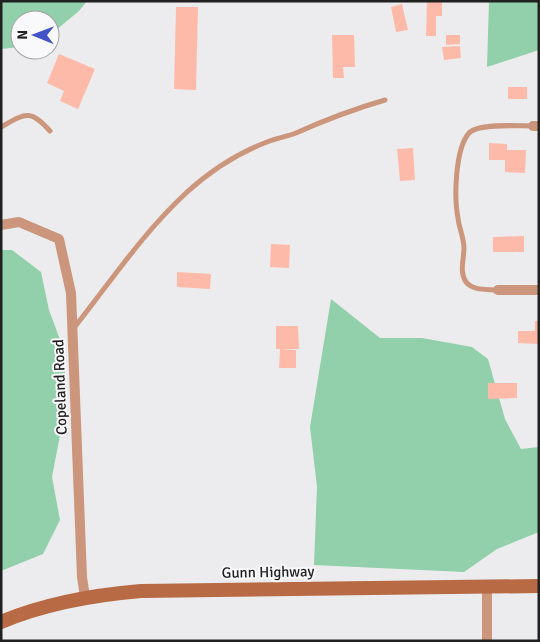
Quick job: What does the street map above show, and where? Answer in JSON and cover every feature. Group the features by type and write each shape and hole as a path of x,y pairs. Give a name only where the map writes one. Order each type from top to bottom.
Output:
{"main road":[{"name":"Gunn Highway","path":"1,622 39,609 85,597 175,590 539,586"}],"street":[{"name":"Copeland Road","path":"1,225 19,222 59,239 71,293 82,576 85,597"},
{"path":"498,290 539,290"},
{"path":"486,641 487,587"}],"lane":[{"path":"72,330 137,244 202,179 238,156 267,142 293,134 350,110 385,100"},
{"path":"1,127 21,116 30,114 38,118 50,132"},
{"path":"498,290 473,288 465,281 463,270 464,249 455,194 463,143 470,132 480,127 536,126"}],"green space":[{"path":"1,1 87,1 79,11 60,27 60,10 10,10 10,48 1,49"},
{"path":"489,1 539,1 539,50 487,67"},
{"path":"1,250 12,250 41,272 49,310 65,353 65,409 52,477 60,520 43,554 1,571"},
{"path":"331,299 380,338 422,338 472,347 488,359 505,419 521,449 539,447 539,532 497,549 464,572 314,565 317,487 310,427"}],"building":[{"path":"427,1 442,1 442,16 436,16 436,36 426,36"},
{"path":"402,4 408,30 396,32 391,7"},
{"path":"176,7 198,7 196,90 174,89"},
{"path":"332,35 354,35 355,67 343,67 344,78 333,78"},
{"path":"446,35 460,35 460,44 446,45"},
{"path":"460,46 461,58 444,60 442,47"},
{"path":"60,54 95,69 78,109 60,101 64,91 47,83 57,60 60,60"},
{"path":"508,87 527,87 527,99 508,99"},
{"path":"489,143 507,144 507,150 526,150 525,173 505,172 505,160 489,160"},
{"path":"413,148 415,180 400,181 397,149"},
{"path":"524,236 524,252 493,252 493,237"},
{"path":"271,244 290,245 289,268 270,267"},
{"path":"177,272 211,274 210,289 177,287"},
{"path":"535,321 539,321 539,344 518,343 518,331 535,331"},
{"path":"276,326 298,326 299,349 276,349"},
{"path":"280,349 296,350 296,368 279,368"},
{"path":"488,383 517,383 517,398 488,399"}]}
